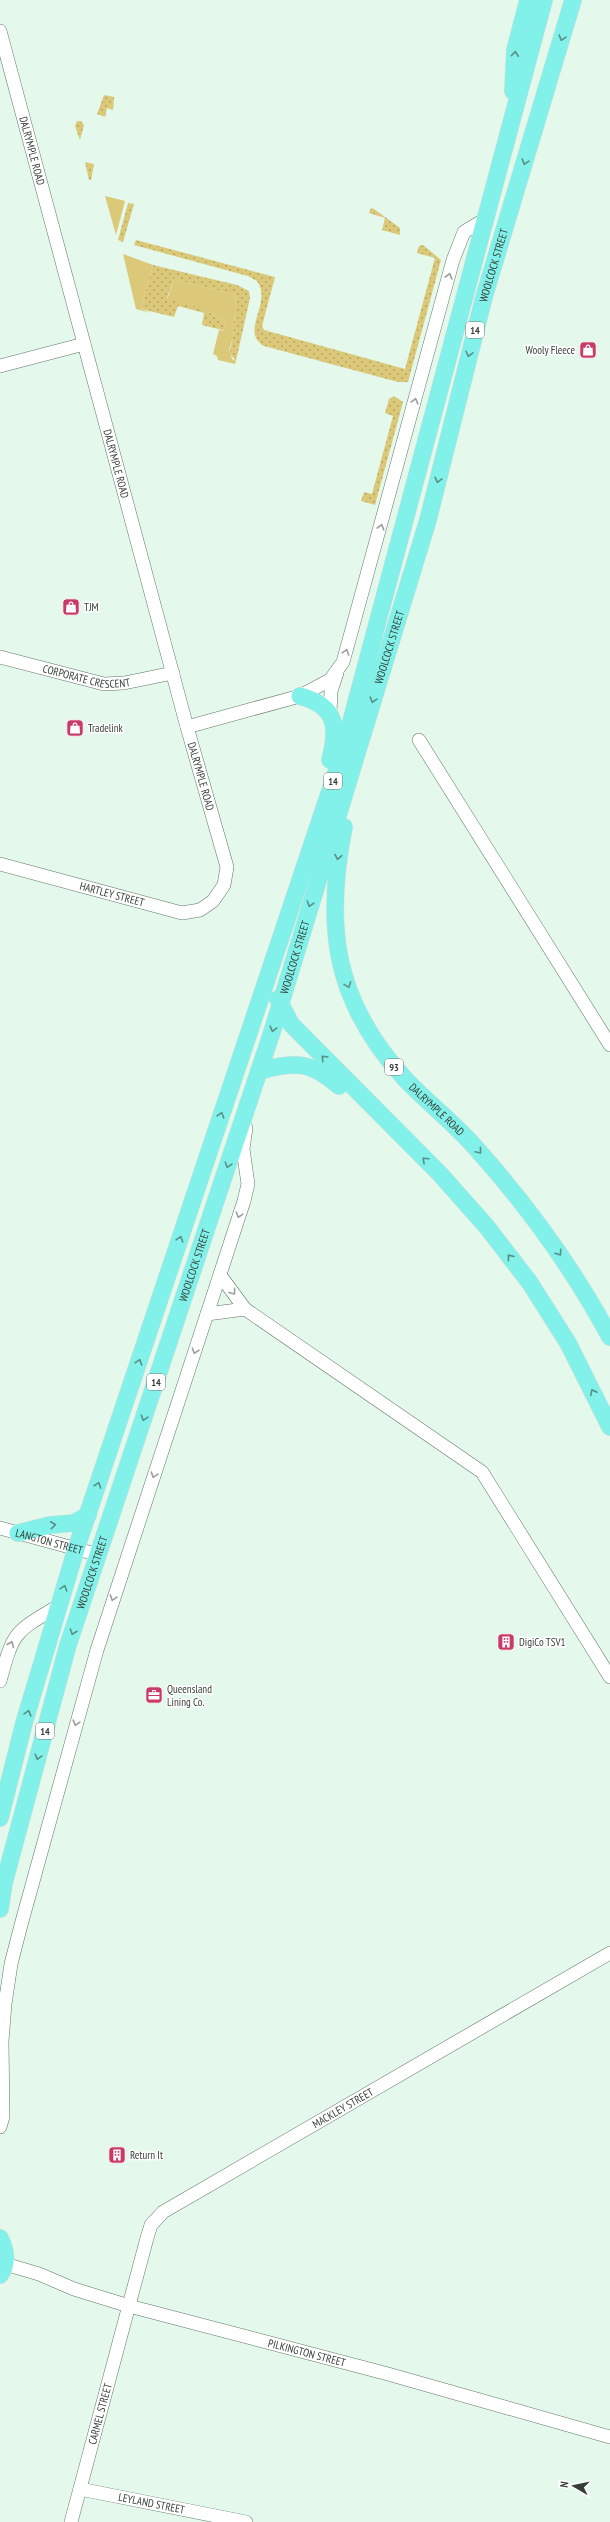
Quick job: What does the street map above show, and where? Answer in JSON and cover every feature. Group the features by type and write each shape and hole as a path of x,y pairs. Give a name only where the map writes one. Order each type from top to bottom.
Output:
{"main road":[{"path":"512,121 515,50 528,0"},
{"name":"WOOLCOCK STREET","path":"0,1818 58,1606 76,1549 342,755 487,218 544,0"},
{"name":"WOOLCOCK STREET","path":"0,1909 4,1883 68,1645 259,1071 362,736 428,520 484,297 573,0"},
{"path":"300,696 314,700 330,712 334,740 312,844"},
{"name":"DALRYMPLE ROAD","path":"362,736 336,866 334,895 339,954 346,982 357,1009 387,1059 475,1146 535,1218 588,1297 610,1337"},
{"path":"272,963 279,972 284,973 291,966"},
{"path":"272,963 272,975 280,1003 291,1024 410,1147"},
{"path":"259,1071 290,1063 321,1072 440,1174 487,1227 530,1283 568,1343 610,1427"},
{"path":"18,1533 50,1525 74,1523 88,1515"},
{"path":"0,2238 6,2254 3,2270"}],"street":[{"name":"DALRYMPLE ROAD","path":"0,31 187,727 227,867 226,880 219,896"},
{"path":"330,712 331,691 338,670 346,656 453,260 464,232 487,218"},
{"path":"0,366 84,344"},
{"name":"CORPORATE CRESCENT","path":"0,658 104,684 124,683 173,673"},
{"path":"187,727 300,696 322,686 338,670"},
{"path":"419,740 610,1045"},
{"name":"HARTLEY STREET","path":"0,864 182,913 207,907 219,896"},
{"path":"0,2127 3,2117 2,2040 5,2004 18,1938 97,1650 220,1275 248,1184 243,1149 251,1094"},
{"path":"220,1275 245,1309 482,1472 610,1677"},
{"path":"207,1314 245,1309"},
{"name":"LANGTON STREET","path":"0,1528 99,1555"},
{"path":"0,1681 14,1636 21,1628 58,1606"},
{"name":"MACKLEY STREET","path":"129,2306 151,2225 163,2212 610,1953"},
{"name":"PILKINGTON STREET","path":"3,2270 39,2274 74,2289 129,2306 388,2374 610,2437"},
{"name":"CARMEL STREET","path":"71,2522 129,2306"},
{"name":"LEYLAND STREET","path":"80,2489 246,2522"}],"shaded area":[{"path":"104,95 114,97 113,110 107,108 105,117 97,114"},
{"path":"77,121 81,121 84,125 80,140 75,126"},
{"path":"85,162 94,164 91,180 89,180"},
{"path":"105,196 125,201 116,235"},
{"path":"128,203 134,204 123,242 118,240"},
{"path":"371,208 400,228 400,235 382,230 385,218 369,213"},
{"path":"136,240 275,277 262,326 264,330 405,369 435,258 417,253 419,246 423,245 441,260 408,382 398,382 264,346 257,340 255,333 255,325 261,298 261,289 257,281 248,276 134,245"},
{"path":"123,254 153,265 141,309 151,313 136,309"},
{"path":"153,265 237,285 249,291 250,298 236,361 229,353 233,338 236,295 184,282 175,277 167,298 206,310 224,322 226,331 202,325 204,313 178,306 174,317 141,309"},
{"path":"175,277 184,282 236,295 233,338 229,350 232,359 236,361 235,364 218,360 217,356 213,354 219,330 226,331 224,322 206,310 167,300"},
{"path":"394,396 403,402 375,505 361,501 364,492 372,494 393,416 385,413 389,399"}],"place":[{"name":"Wooly Fleece","path":"588,350"},
{"name":"TJM","path":"71,607"},
{"name":"Tradelink","path":"75,728"},
{"name":"DigiCo TSV1","path":"506,1642"},
{"name":"Queensland Lining Co.","path":"154,1695"},
{"name":"Return It","path":"117,2155"}]}
